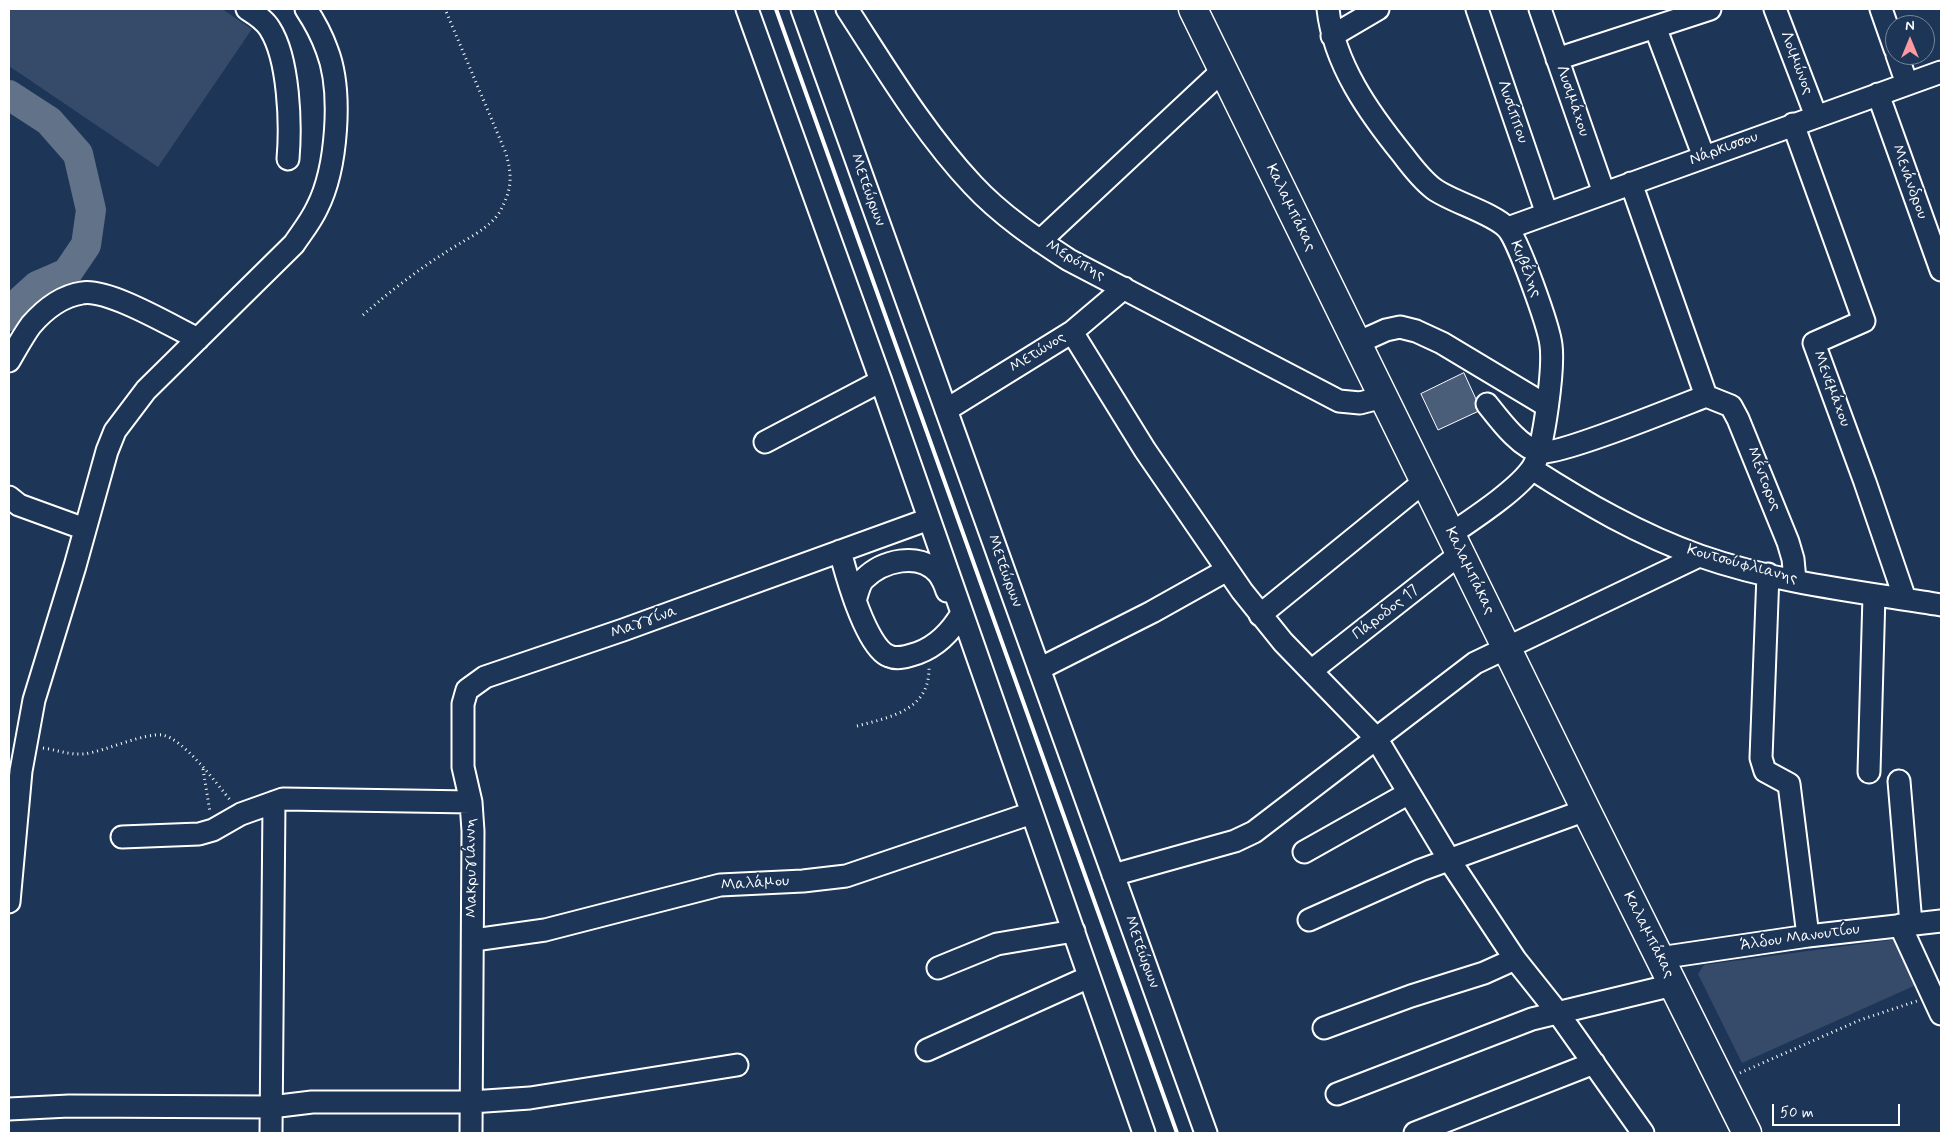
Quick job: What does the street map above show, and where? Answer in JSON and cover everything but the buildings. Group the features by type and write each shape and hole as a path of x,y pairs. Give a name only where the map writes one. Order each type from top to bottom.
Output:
{"main road":[{"name":"Καλαμπάκας","path":"1193,9 1586,810 1747,1133"}],"street":[{"path":"246,9 263,20 271,29 280,55 289,112 288,159"},
{"path":"9,902 25,746 34,700 104,458 115,432 146,390 294,244 312,220 323,194 333,145 334,81 327,50 306,9"},
{"path":"747,9 881,381 929,519 959,617 1032,813 1144,1133"},
{"name":"Μετεώρων","path":"802,9 1206,1133"},
{"name":"Μερόπης","path":"847,9 900,90 960,171 989,201 1040,241 1069,260 1339,401 1360,403 1383,398"},
{"name":"Κυβέλης","path":"1328,9 1332,36 1348,72 1374,117 1424,181 1434,189 1508,228 1529,276 1550,337 1552,354 1547,406 1536,461"},
{"path":"1332,36 1378,9"},
{"name":"Λυσίππου","path":"1477,9 1547,214"},
{"name":"Λυσιμάχου","path":"1540,9 1604,193"},
{"path":"1557,59 1656,20 1710,9"},
{"name":"Λοιμώνος","path":"1775,9 1816,116"},
{"path":"1656,20 1704,157"},
{"path":"1900,65 1907,84"},
{"path":"1040,241 1222,71"},
{"name":"Νάρκισσου","path":"1508,228 1941,72"},
{"name":"Μενάνδρου","path":"1878,94 1941,270"},
{"name":"Μενεμάχου","path":"1793,124 1864,321 1814,343 1866,482 1905,599"},
{"path":"1455,544 1536,461 1569,446 1706,396 1631,184"},
{"name":"Μετώνος","path":"946,410 1072,332 1124,288"},
{"path":"9,361 30,326 44,312 65,298 83,292 110,296 198,339"},
{"path":"1357,343 1386,330 1400,327 1416,331 1442,343 1547,406"},
{"path":"1072,332 1145,450 1227,570 1260,615 1376,738 1450,861 1515,959 1558,1013 1643,1133"},
{"path":"765,442 881,381"},
{"name":"Μέντορος","path":"1706,396 1731,406 1738,419 1788,542 1793,558 1795,580"},
{"name":"Κουτσούφλιανης","path":"1488,404 1502,423 1516,436 1536,461 1607,515 1699,556 1795,580 1941,605"},
{"path":"1260,615 1425,481"},
{"path":"9,497 19,505 85,529"},
{"name":"Μαγγίνα","path":"470,802 465,781 462,747 464,697 473,684 485,678 624,630 929,519"},
{"name":"Πάροδος 17","path":"1311,671 1455,544"},
{"path":"840,551 855,601 878,649 888,656 901,658 936,645 959,617"},
{"path":"1113,875 1235,840 1254,832 1474,663 1506,646 1699,556"},
{"path":"855,601 862,581 879,568 899,561 915,560 927,565 938,573 951,590"},
{"path":"1039,669 1152,612 1227,570"},
{"path":"1768,574 1761,758 1765,771 1788,784 1808,936"},
{"path":"1869,772 1874,594"},
{"path":"1899,780 1905,924 1931,995 1941,1014"},
{"path":"1304,852 1409,793"},
{"name":"Μακρυγιάννη","path":"122,837 199,834 213,830 241,814 283,799 470,802 474,940 472,1133"},
{"path":"271,1133 274,802"},
{"path":"1309,920 1421,870 1586,810"},
{"name":"Μαλάμου","path":"474,940 545,930 720,885 803,881 846,876 1032,813"},
{"name":"Άλδου Μανουτίου","path":"1659,958 1808,936 1941,920"},
{"path":"938,968 997,944 1074,931"},
{"path":"1324,1028 1411,996 1484,973 1515,959"},
{"path":"927,1050 1089,977"},
{"path":"1337,1094 1532,1019 1673,986"},
{"path":"1415,1133 1594,1063"},
{"path":"9,1109 69,1106 271,1107 312,1102 471,1102 540,1096 736,1065"}],"path":[{"path":"363,315 414,274 479,231 498,215 508,194 512,172 505,151 446,9"},
{"path":"857,726 890,717 912,706 923,694 928,683 926,649"},
{"path":"25,746 52,749 69,754 85,754 147,737 162,735 176,742 202,768 241,814"},
{"path":"202,768 213,830"},
{"path":"1740,1073 1860,1020 1931,995"}],"shaded area":[{"path":"9,9 222,9 252,29 158,167 9,66"},
{"path":"1898,939 1916,985 1742,1063 1698,974 1704,965"}],"waterway":[{"path":"9,95 49,121 78,154 91,210 86,245 67,273 37,286 16,305 9,316"}],"railway":[{"path":"776,9 1177,1133"}]}
